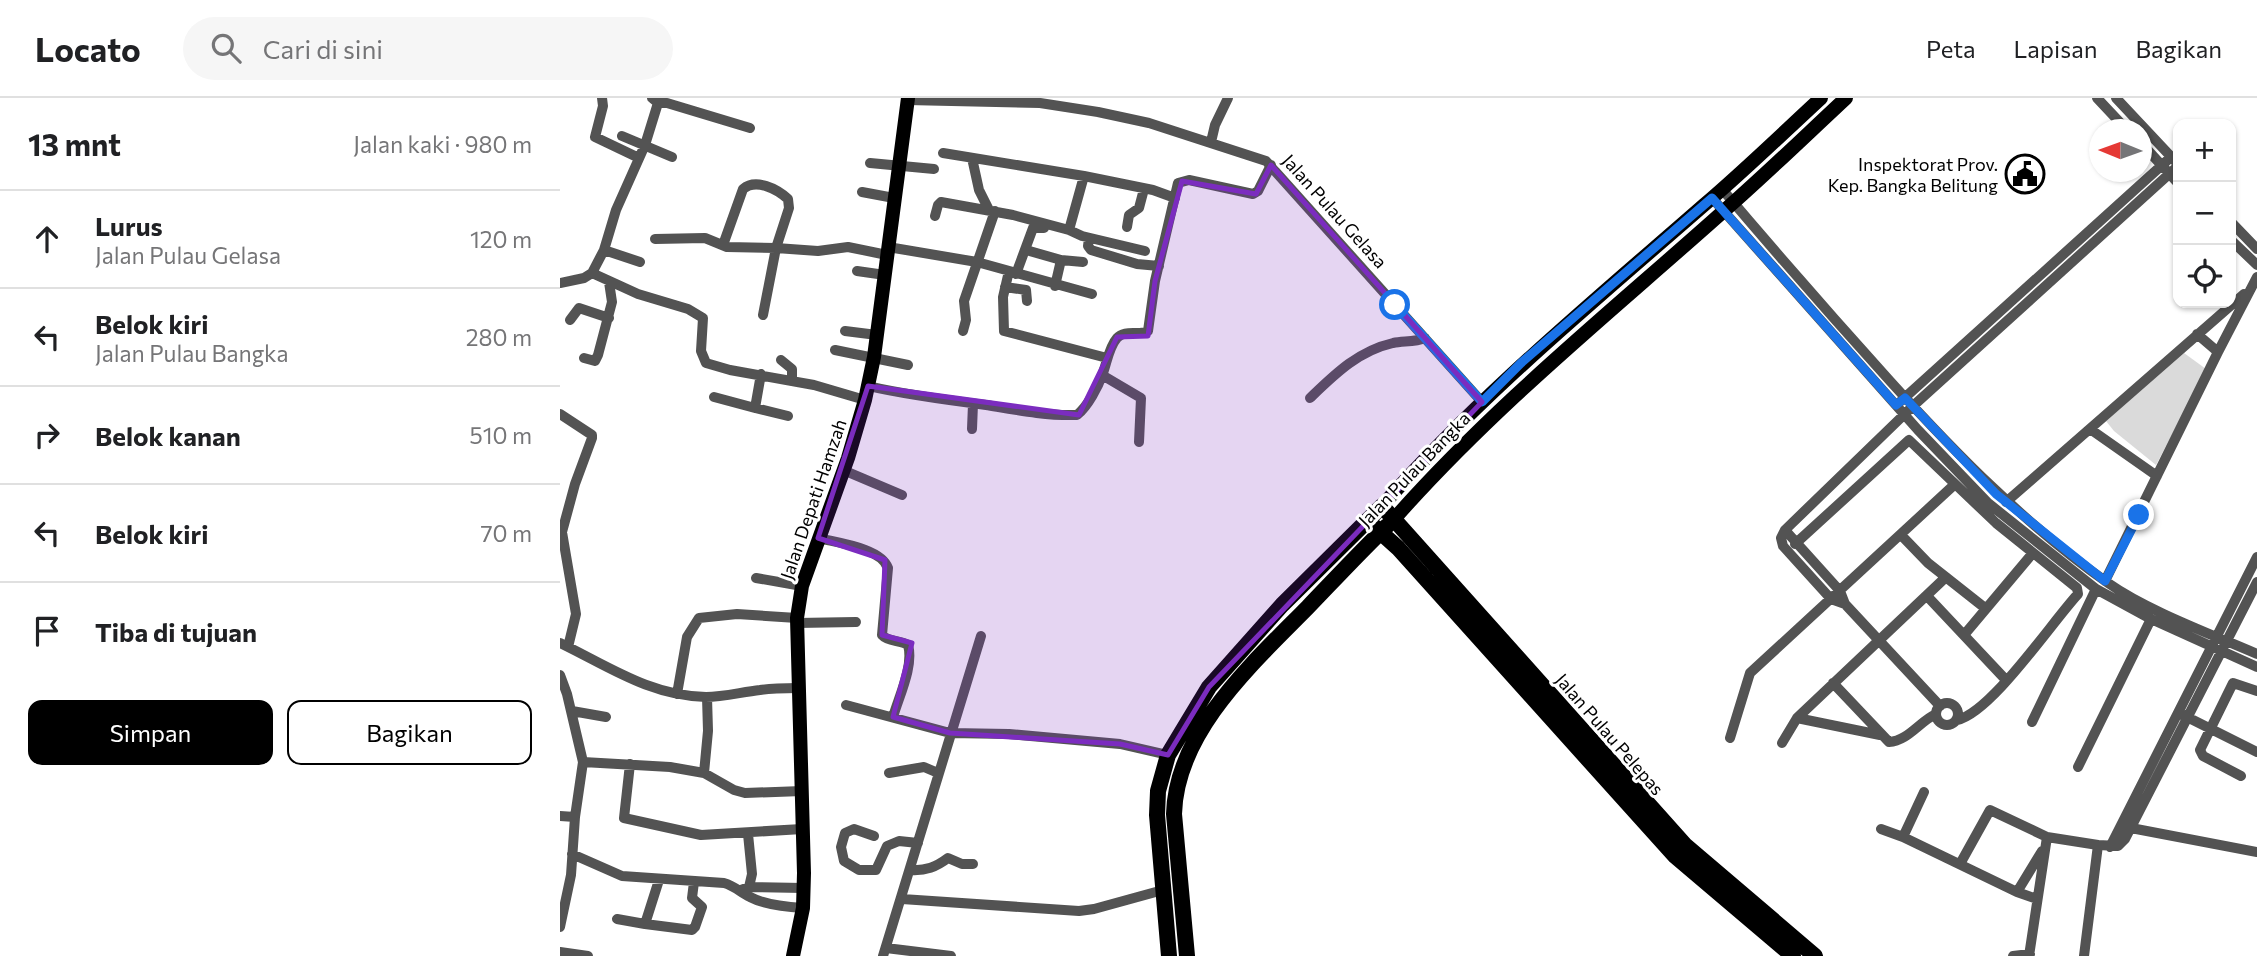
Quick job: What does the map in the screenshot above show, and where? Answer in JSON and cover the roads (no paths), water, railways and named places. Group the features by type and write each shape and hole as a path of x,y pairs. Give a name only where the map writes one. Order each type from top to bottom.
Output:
{"highway":[{"name":"Jalan Pulau Pelepas","path":"1382,506 1685,845 1815,956"},
{"name":"Jalan Pulau Bangka","path":"1169,956 1159,851 1158,791 1168,755 1209,687 1282,606 1382,506"},
{"name":"Jalan Pulau Bangka","path":"1186,956 1174,814 1174,792 1180,773 1222,698 1395,519"},
{"name":"Jalan Pulau Pelepas","path":"1368,521 1398,548 1667,848 1793,956"}],"main road":[{"name":"Jalan Pulau Bangka","path":"1382,506 1426,456 1521,363 1717,193 1821,98"},
{"name":"Jalan Pulau Bangka","path":"1395,519 1485,423 1729,207 1846,98"},
{"name":"Jalan Depati Hamzah","path":"793,956 803,908 797,620 802,586 867,393 907,99"}],"street":[{"path":"595,137 603,106 602,98"},
{"path":"1210,142 1228,98"},
{"path":"2097,98 2117,119"},
{"path":"2116,98 2172,165 2178,182"},
{"name":"Jalan Pulau Gelasa","path":"907,99 1040,100 1077,103 1255,156 1271,165 1482,402"},
{"path":"560,283 584,278 592,273 604,250 616,210 645,145 655,100 750,128"},
{"path":"582,134 595,137 639,158"},
{"path":"622,136 672,157"},
{"path":"2152,151 2172,165"},
{"path":"943,153 1084,176 1175,198"},
{"path":"962,331 966,320 964,301 992,211 979,190 972,158"},
{"path":"870,163 934,169"},
{"path":"592,273 638,294 695,312 704,321 701,351 706,363 730,370 867,393 900,393 1056,416 1077,415 1088,402 1120,335 1140,335 1148,331 1159,266 1178,183 1189,180 1252,194 1258,191 1271,165"},
{"path":"1845,604 1831,599 1783,546 1781,538 1785,530 1905,406 2172,165"},
{"path":"1084,176 1066,234 1035,227 1031,231 1026,250 1005,287 1004,331 1107,358"},
{"path":"723,245 743,189 748,185 759,184 783,194 788,199 789,208 776,248 763,315"},
{"path":"1127,227 1129,215 1139,208 1144,189"},
{"path":"862,192 894,198"},
{"path":"1717,193 1824,309 1905,406 2006,502 2105,581 2219,643 2257,667"},
{"path":"935,216 941,202 992,211 1145,250"},
{"path":"2236,227 2257,249"},
{"path":"1089,237 1088,246 1091,250 1137,264 1159,266"},
{"path":"654,240 705,238 723,245 818,251 848,247 941,255 977,262 1092,295"},
{"path":"2236,245 2257,265"},
{"path":"604,250 640,262"},
{"path":"1026,250 1061,260 1083,262"},
{"path":"1055,286 1061,260"},
{"path":"857,271 885,275"},
{"path":"584,358 592,362 597,359 612,302 610,282"},
{"path":"2006,502 2209,326 2254,282"},
{"path":"2105,581 2254,282"},
{"path":"1005,287 1026,290 1027,301"},
{"path":"570,320 579,308 609,318"},
{"path":"845,331 877,334"},
{"path":"2197,334 2218,352"},
{"path":"1311,398 1354,358 1389,344 1425,338"},
{"path":"835,350 908,365"},
{"path":"781,360 792,369 792,381"},
{"path":"755,408 761,374"},
{"path":"1102,375 1141,398 1139,442"},
{"path":"714,397 788,415"},
{"path":"972,429 973,404"},
{"path":"1905,406 1914,426 1988,503 2096,589 2151,619 2257,654"},
{"path":"560,414 592,435 562,533 576,614 564,645 623,677 647,687 677,694 707,697 762,689 797,688"},
{"path":"1796,544 1909,440 1914,426"},
{"path":"2090,429 2157,476"},
{"path":"1833,683 1889,742 1898,741 1949,703 1955,706 1957,720 1966,717 2006,680 2079,592 1954,485 1909,440"},
{"path":"843,470 902,495"},
{"path":"1730,738 1750,673 1954,485"},
{"path":"1785,530 1840,591 1845,604 1938,710"},
{"path":"1900,535 1942,581 1985,608"},
{"path":"818,538 877,554 885,560 888,568 882,635 902,641 910,649 893,717"},
{"path":"1964,635 2032,554"},
{"path":"2084,956 2104,846 2182,715 2219,643 2257,557"},
{"path":"756,578 802,586"},
{"path":"1782,743 1797,718 1942,581"},
{"path":"2219,643 2257,582"},
{"path":"2032,722 2096,589"},
{"path":"1927,596 2006,680"},
{"path":"677,694 687,637 699,618 737,614 856,622"},
{"path":"2078,767 2151,619"},
{"path":"951,956 884,952 981,636"},
{"path":"560,675 564,694 572,711 583,762 575,817 571,876 560,927"},
{"path":"2241,776 2201,754 2201,746 2233,683 2257,691"},
{"path":"704,773 708,731 707,697"},
{"path":"846,705 950,733 1009,734 1120,744 1168,755"},
{"path":"572,711 606,717"},
{"path":"2182,715 2257,752"},
{"path":"1961,864 1990,810 2045,843 2104,846 2122,843 2144,804 2182,715"},
{"path":"1797,718 1881,735"},
{"path":"583,762 670,767 704,773 734,790 745,793 802,792"},
{"path":"630,764 618,817 701,835 802,829"},
{"path":"889,773 924,767 939,773"},
{"path":"1903,837 1924,792"},
{"path":"560,816 575,817"},
{"path":"2131,828 2257,852"},
{"path":"874,836 854,829 845,832 841,847 844,861 859,870 876,870 887,846 899,841 918,843"},
{"path":"1881,830 1903,837 2017,892 2037,898"},
{"path":"745,888 752,874 748,834"},
{"path":"2017,892 2045,843"},
{"path":"2013,956 2030,955 2045,843"},
{"path":"572,855 584,858 616,875 724,883 745,888 803,888"},
{"path":"910,870 940,865 948,858 962,864 973,864"},
{"path":"645,924 659,880"},
{"path":"617,919 694,929 702,907 692,898 694,881"},
{"path":"745,888 753,899 803,908"},
{"path":"902,899 1087,911 1163,890"},
{"path":"560,952 588,956"}],"place":[{"name":"Inspektorat Prov. Kep. Bangka Belitung","path":"2025,174"}]}
